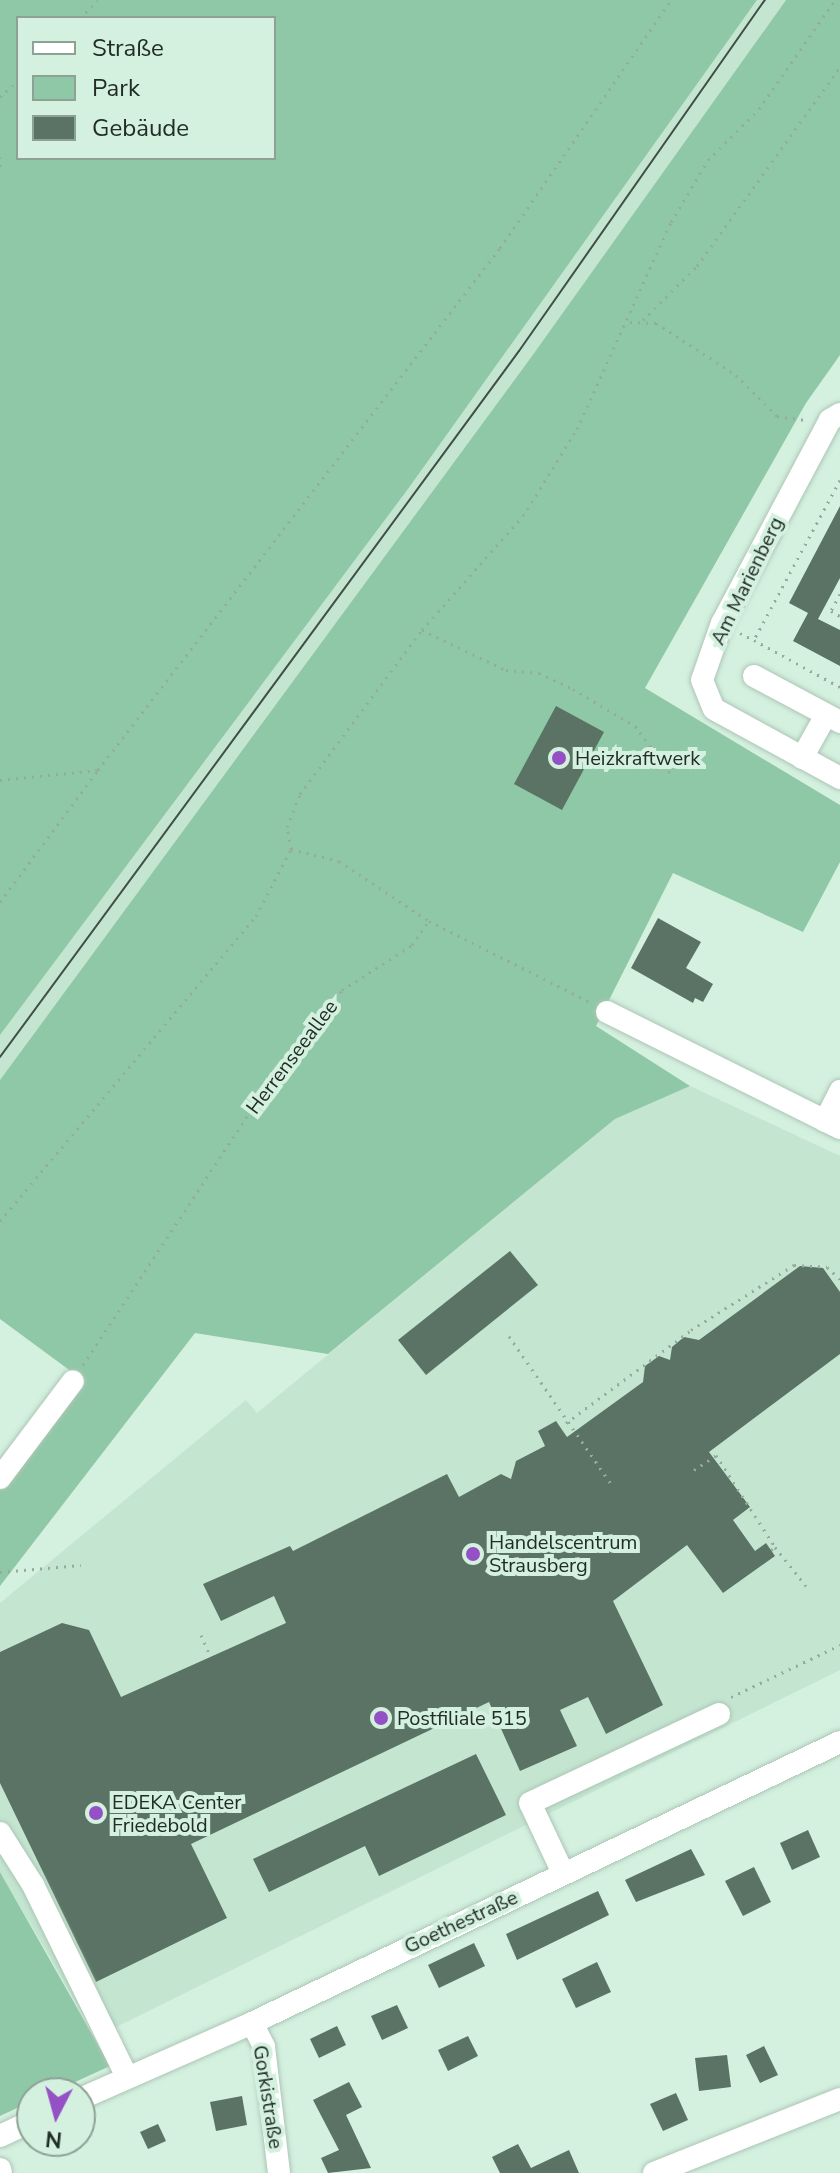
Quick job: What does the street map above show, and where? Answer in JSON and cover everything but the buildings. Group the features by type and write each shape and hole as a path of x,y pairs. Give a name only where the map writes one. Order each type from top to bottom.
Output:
{"street":[{"name":"Am Marienberg","path":"835,417 722,623 702,680 714,709 840,778"},
{"path":"754,676 833,719 802,758"},
{"path":"607,1012 833,1125 840,1091"},
{"path":"0,1478 73,1381"},
{"path":"563,1873 530,1803 722,1707"},
{"name":"Goethestraße","path":"96,2092 252,2023 840,1742"},
{"path":"0,1833 33,1885 127,2077"},
{"name":"Gorkistraße","path":"252,2023 264,2047 279,2173"},
{"path":"654,2173 840,2099"}],"path":[{"path":"82,16 98,0"},
{"path":"0,902 500,248 671,0"},
{"path":"0,1221 256,916 291,849 287,827 300,794 422,630 523,516 577,429 630,322 671,222 708,160 759,109 835,0"},
{"path":"630,322 643,320 697,266 840,67"},
{"path":"0,97 16,82"},
{"path":"0,157 0,170"},
{"path":"643,320 713,357 777,416 835,417"},
{"path":"840,480 754,640 840,687"},
{"path":"840,594 831,611 840,616"},
{"path":"422,630 506,670 539,673 573,689 635,726 671,774"},
{"path":"0,780 98,770"},
{"path":"291,849 339,861 429,921 607,1012"},
{"name":"Herrenseeallee","path":"73,1381 275,1074 342,990 412,945 429,921"},
{"path":"566,1423 691,1330 794,1265 827,1267 840,1279"},
{"path":"509,1336 566,1423 611,1484"},
{"path":"694,1470 716,1455 773,1548 806,1586"},
{"path":"0,1572 81,1565"},
{"path":"201,1635 211,1657"},
{"path":"722,1707 840,1645"}],"shaded area":[{"path":"757,0 786,0 532,356 0,1080 0,1035 408,489"},
{"path":"690,1086 840,1156 840,1670 96,2037 0,1872 0,1603 246,1400 257,1413 615,1119"}],"green space":[{"path":"0,0 757,0 408,489 0,1035"},
{"path":"786,0 840,0 840,355 806,403 645,688 840,805 840,862 803,932 673,873 596,1026 690,1086 615,1119 328,1354 195,1333 0,1586 0,1471 72,1372 0,1319 0,1080 532,356"},
{"path":"0,1872 110,2066 86,2077 16,2077 16,2108 0,2116"}],"tram line":[{"path":"0,1057 519,351 765,0"}],"place":[{"name":"Heizkraftwerk","path":"559,758"},
{"name":"Handelscentrum Strausberg","path":"473,1554"},
{"name":"Postfiliale 515","path":"381,1718"},
{"name":"EDEKA Center Friedebold","path":"96,1813"}]}
